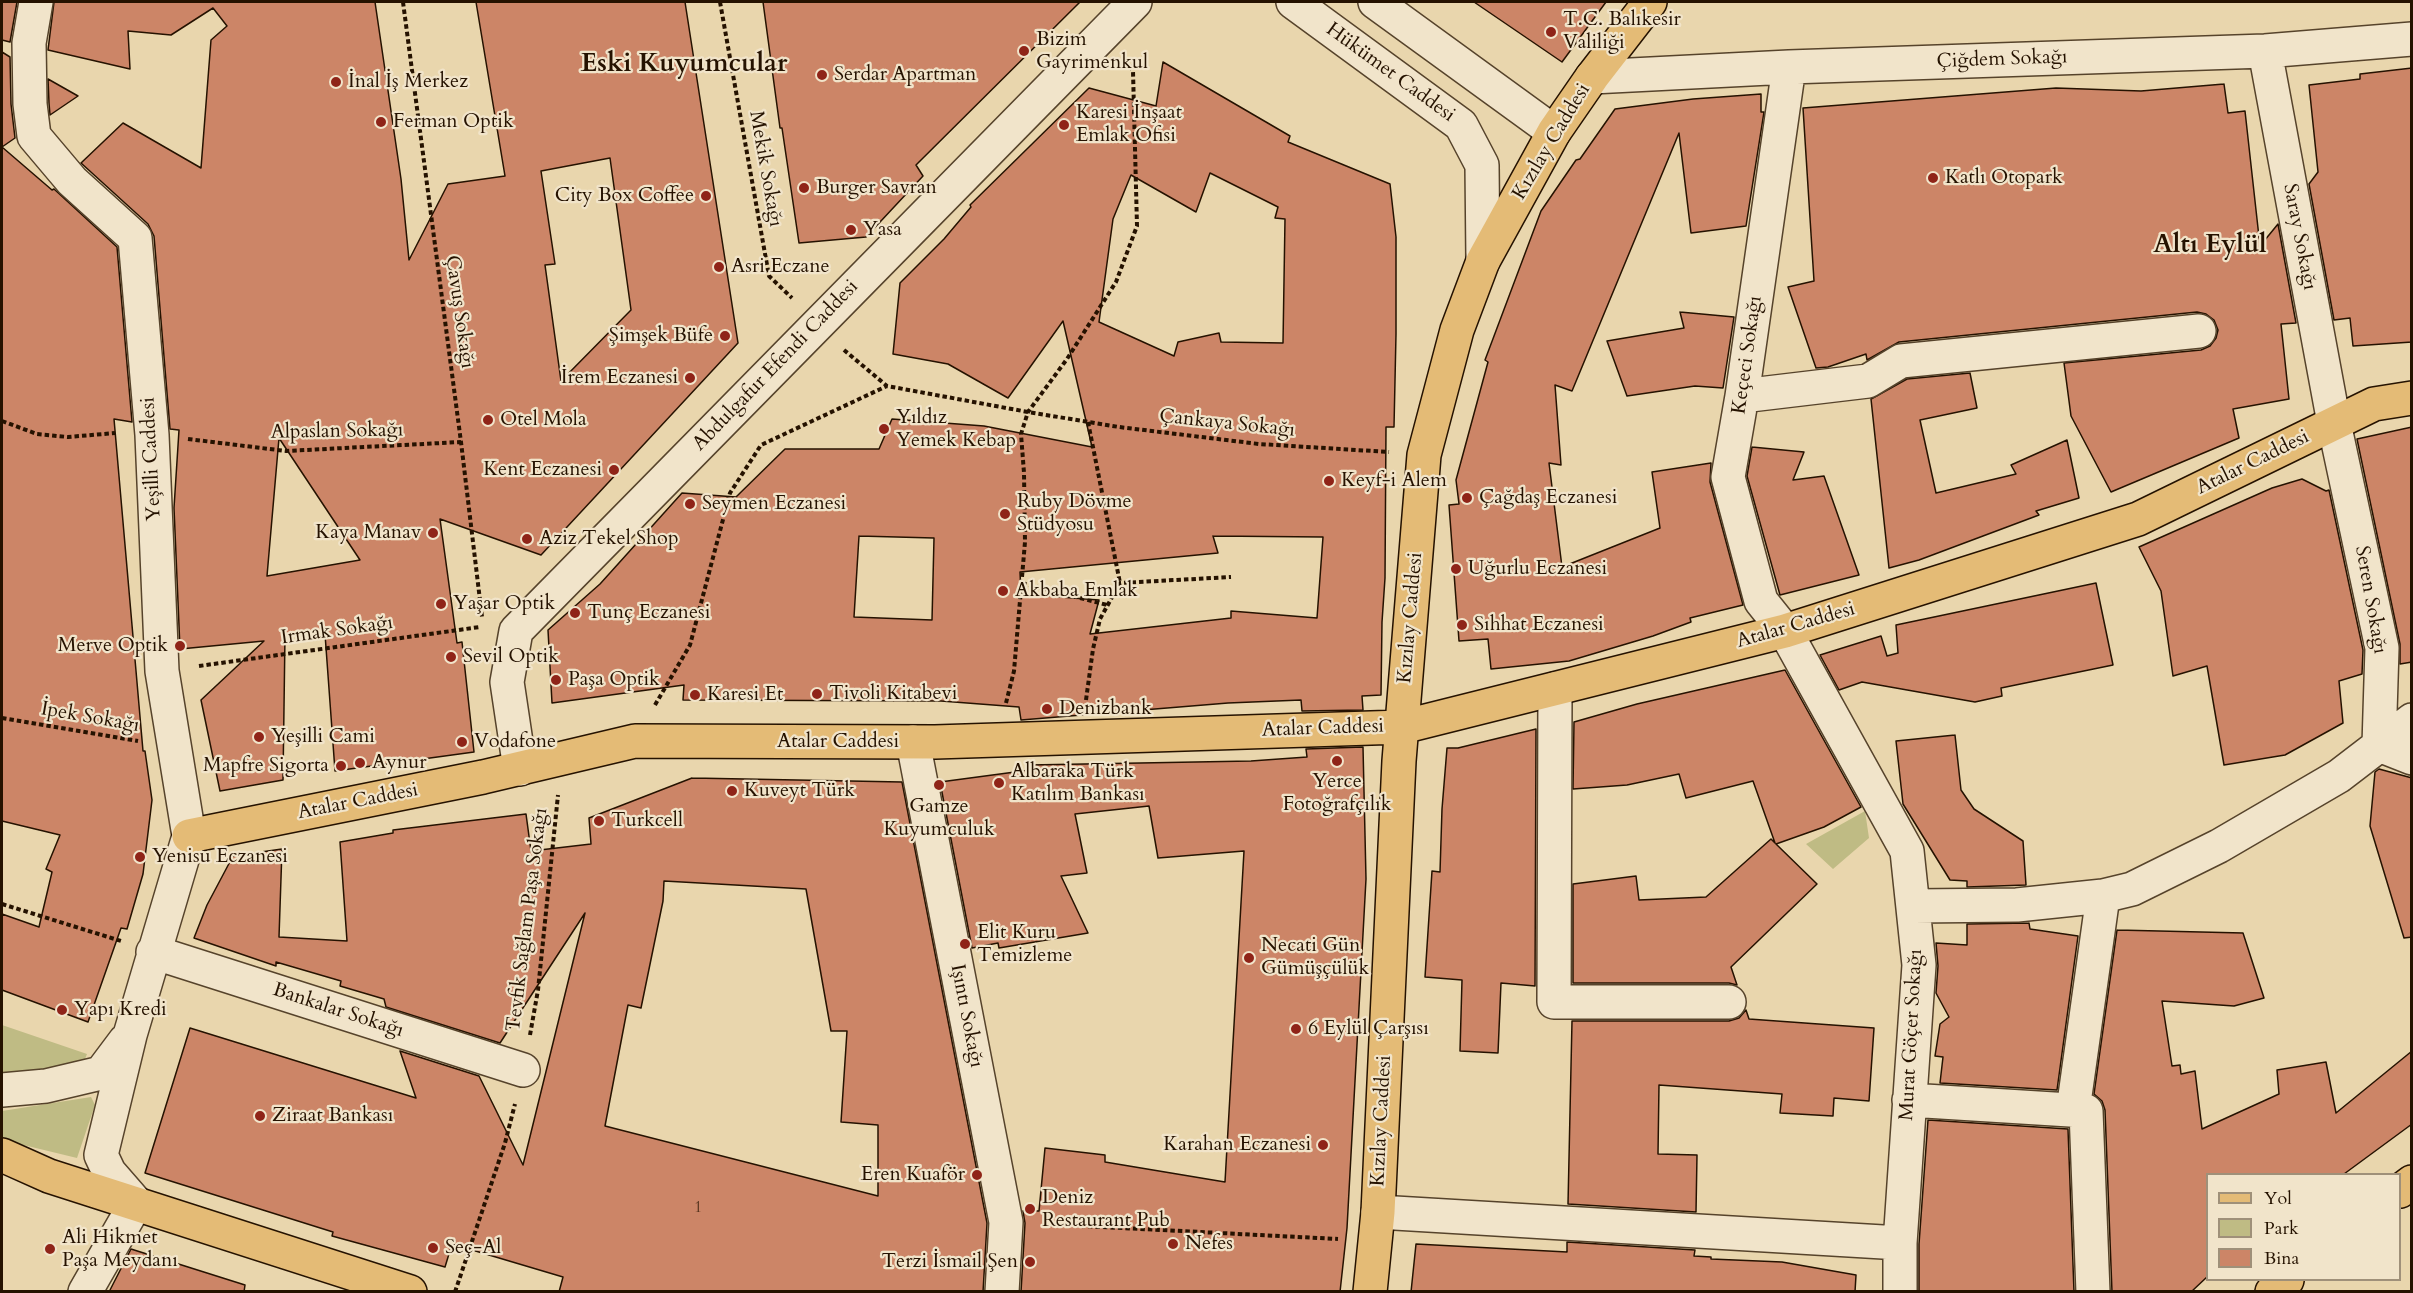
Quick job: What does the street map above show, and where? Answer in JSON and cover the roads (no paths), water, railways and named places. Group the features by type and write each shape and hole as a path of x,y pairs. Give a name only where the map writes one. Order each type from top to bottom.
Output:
{"main road":[{"name":"Kızılay Caddesi","path":"1370,1292 1376,1226 1402,727 1424,454 1457,330 1483,261 1554,132 1592,76 1650,2"},
{"name":"Atalar Caddesi","path":"189,836 520,769 635,741 913,742 1402,727 1785,631 2139,519 2374,404 2412,398"},
{"path":"2,1155 49,1176 410,1292"},
{"path":"2,1171 49,1176"}],"street":[{"name":"Yeşilli Caddesi","path":"36,2 29,44 30,104 34,136 72,181 135,238 152,435 162,671 189,836 130,1035 101,1155 109,1172 136,1203"},
{"name":"Abdulgafur Efendi Caddesi","path":"520,769 507,682 516,631 1135,2"},
{"name":"Hükümet Caddesi","path":"1293,2 1461,126 1482,165 1483,261"},
{"path":"1375,2 1554,132"},
{"name":"Çiğdem Sokağı","path":"1592,76 2265,51 2412,39"},
{"name":"Saray Sokağı","path":"2265,51 2334,423"},
{"name":"Keçeci Sokağı","path":"1785,631 1761,601 1728,477 1742,396 1789,67"},
{"path":"1742,396 1868,381 1901,361 2199,331"},
{"name":"Seren Sokağı","path":"2334,423 2382,648 2379,745"},
{"name":"Murat Göçer Sokağı","path":"1785,631 1908,851 1919,965 1900,1243 1900,1292"},
{"path":"1555,689 1554,1002 1729,1002"},
{"path":"1914,906 2017,905 2103,896 2132,889 2219,846 2339,776 2412,720"},
{"name":"Işıntı Sokağı","path":"913,742 1006,1222 1002,1292"},
{"path":"2379,745 2412,758"},
{"path":"2073,1110 2103,896"},
{"name":"Bankalar Sokağı","path":"153,952 523,1070"},
{"path":"2,1090 46,1086 101,1073 130,1035"},
{"path":"1909,1100 2086,1111 2093,1292"},
{"path":"85,1292 136,1203"},
{"path":"1376,1226 1900,1243"}],"place":[{"name":"T.C. Balıkesir Valiliği","path":"1551,32"},
{"name":"Bizim Gayrimenkul","path":"1024,51"},
{"name":"Serdar Apartman","path":"822,75"},
{"name":"İnal İş Merkez","path":"336,82"},
{"name":"Ferman Optik","path":"381,122"},
{"name":"Karesi İnşaat Emlak Ofisi","path":"1064,125"},
{"name":"Katlı Otopark","path":"1933,178"},
{"name":"Burger Savran","path":"804,188"},
{"name":"City Box Coffee","path":"706,196"},
{"name":"Yasa","path":"851,230"},
{"name":"Asri Eczane","path":"719,267"},
{"name":"Şimşek Büfe","path":"725,336"},
{"name":"İrem Eczanesi","path":"690,378"},
{"name":"Otel Mola","path":"488,420"},
{"name":"Yıldız Yemek Kebap","path":"884,429"},
{"name":"Kent Eczanesi","path":"614,470"},
{"name":"Keyf-i Alem","path":"1329,481"},
{"name":"Çağdaş Eczanesi","path":"1467,498"},
{"name":"Seymen Eczanesi","path":"690,504"},
{"name":"Ruby Dövme Stüdyosu","path":"1005,514"},
{"name":"Kaya Manav","path":"433,533"},
{"name":"Aziz Tekel Shop","path":"527,539"},
{"name":"Uğurlu Eczanesi","path":"1456,569"},
{"name":"Akbaba Emlak","path":"1003,591"},
{"name":"Yaşar Optik","path":"441,604"},
{"name":"Tunç Eczanesi","path":"575,613"},
{"name":"Sıhhat Eczanesi","path":"1462,625"},
{"name":"Merve Optik","path":"180,646"},
{"name":"Sevil Optik","path":"451,657"},
{"name":"Paşa Optik","path":"556,680"},
{"name":"Tivoli Kitabevi","path":"817,694"},
{"name":"Karesi Et","path":"695,695"},
{"name":"Denizbank","path":"1047,709"},
{"name":"Yeşilli Cami","path":"259,737"},
{"name":"Vodafone","path":"462,742"},
{"name":"Yerce Fotoğrafçılık","path":"1337,761"},
{"name":"Aynur","path":"360,763"},
{"name":"Mapfre Sigorta","path":"341,766"},
{"name":"Albaraka Türk Katılım Bankası","path":"999,783"},
{"name":"Gamze Kuyumculuk","path":"939,785"},
{"name":"Kuveyt Türk","path":"732,791"},
{"name":"Turkcell","path":"599,821"},
{"name":"Yenisu Eczanesi","path":"140,857"},
{"name":"Elit Kuru Temizleme","path":"965,944"},
{"name":"Necati Gün Gümüşçülük","path":"1249,958"},
{"name":"Yapı Kredi","path":"62,1010"},
{"name":"6 Eylül Çarşısı","path":"1296,1029"},
{"name":"Ziraat Bankası","path":"260,1116"},
{"name":"Karahan Eczanesi","path":"1323,1145"},
{"name":"Eren Kuaför","path":"977,1175"},
{"name":"Deniz Restaurant Pub","path":"1030,1209"},
{"name":"Nefes","path":"1173,1244"},
{"name":"Seç-Al","path":"433,1248"},
{"name":"Ali Hikmet Paşa Meydanı","path":"50,1249"},
{"name":"Terzi İsmail Şen","path":"1030,1262"}],"district":[{"name":"Eski Kuyumcular","path":"684,65"},
{"name":"Altı Eylül","path":"2210,246"}]}
